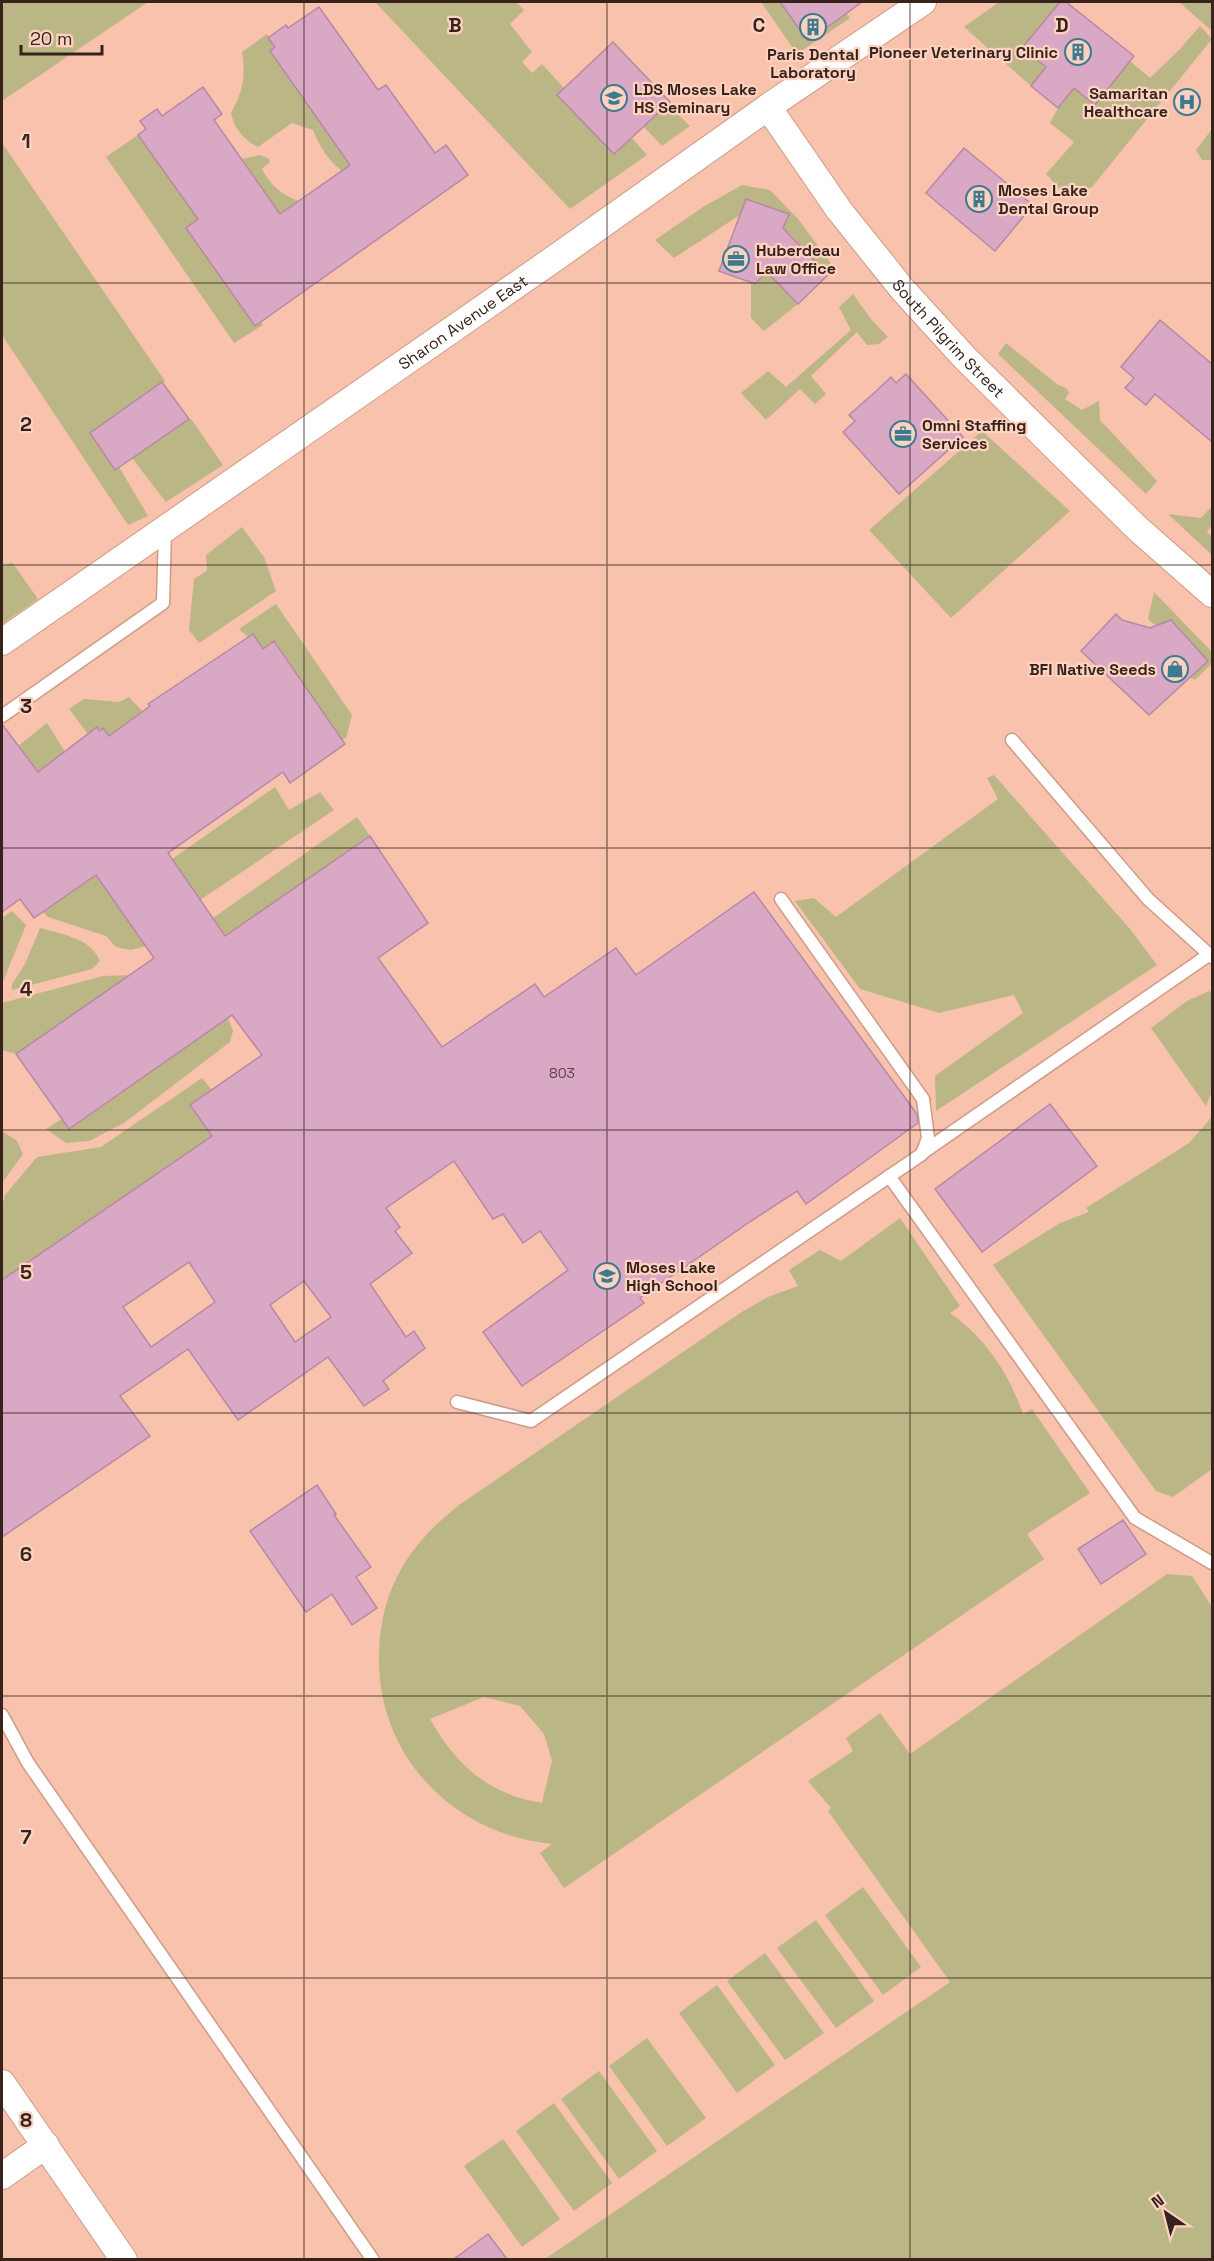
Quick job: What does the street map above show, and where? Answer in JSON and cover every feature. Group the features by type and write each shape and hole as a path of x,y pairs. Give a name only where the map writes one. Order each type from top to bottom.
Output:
{"street":[{"name":"Sharon Avenue East","path":"2,642 768,107 923,2"},
{"name":"South Pilgrim Street","path":"768,107 838,210 903,290 965,358 1137,528 1212,594"},
{"path":"2,2083 124,2259"},
{"path":"2,2176 46,2145"}],"lane":[{"path":"2,716 163,603 165,529"},
{"path":"457,1402 531,1421 1211,956 1148,899 1012,740"},
{"path":"781,899 922,1099 928,1138 922,1154"},
{"path":"889,1176 1135,1518 1212,1563"},
{"path":"2,1715 28,1763 373,2259"}],"shaded area":[{"path":"2,2 148,2 2,101"},
{"path":"375,2 516,2 524,10 510,24 532,52 522,62 532,73 542,64 564,88 557,95 614,154 632,138 647,155 570,209"},
{"path":"761,2 780,2 808,40 846,13 850,18 797,54"},
{"path":"999,2 1060,2 1023,48 1046,67 1031,86 964,27"},
{"path":"1179,2 1212,2 1212,31"},
{"path":"1200,26 1212,39 1092,187 1067,197 1046,174 1074,142 1050,123 1058,108 1074,88 1095,105 1130,61 1150,78"},
{"path":"267,34 275,47 270,51 357,160 342,171 324,152 313,130 292,123 258,147 248,141 237,129 231,113 242,84 244,69 242,52"},
{"path":"667,104 690,126 662,146 644,127"},
{"path":"1212,129 1212,160 1202,160 1196,150"},
{"path":"138,135 198,219 186,228 263,325 234,343 106,157"},
{"path":"2,143 165,381 90,433 115,469 119,467 148,516 128,525 2,335"},
{"path":"259,155 268,158 270,162 262,169 273,185 298,201 280,214 242,159"},
{"path":"742,185 770,190 798,219 835,269 828,275 789,233 780,237 788,214 746,199 740,215 674,258 655,240 703,207"},
{"path":"767,272 798,304 764,331 751,318 751,282 756,284"},
{"path":"853,294 871,319 888,337 879,344 867,345 857,332 811,376 826,394 815,404 800,389 766,420 741,393 768,371 786,387 851,330 839,307"},
{"path":"1006,343 1058,385 1066,388 1069,393 1065,399 1082,410 1099,401 1100,420 1157,481 1146,494 998,354"},
{"path":"189,419 223,465 166,502 132,458"},
{"path":"982,431 1070,511 951,618 869,530"},
{"path":"1212,506 1212,525 1207,532 1212,537 1212,555 1168,514 1201,518"},
{"path":"242,527 264,557 276,591 199,643 189,630 194,579 207,571 206,555"},
{"path":"2,562 5,566 12,562 38,599 2,624"},
{"path":"1154,592 1212,652 1212,663 1195,680 1191,677 1208,661 1171,620 1161,630 1148,619"},
{"path":"276,604 352,715 346,738 342,740 275,641 263,649 253,634 248,637 239,629"},
{"path":"129,697 146,715 109,736 97,727 88,734 69,709 84,699 119,702"},
{"path":"47,723 70,760 44,778 18,746"},
{"path":"994,775 1130,929 1157,965 936,1111 935,1076 1023,1013 1014,995 939,1013 860,989 795,901 814,898 836,917 998,799 987,778"},
{"path":"275,787 289,810 320,792 334,810 200,900 172,859"},
{"path":"357,817 370,836 225,936 213,918"},
{"path":"96,875 146,946 131,950 116,947 106,936 48,917 43,912"},
{"path":"12,911 26,925 2,984 2,918"},
{"path":"40,928 83,942 96,953 100,961 92,969 12,990 12,984 25,964"},
{"path":"131,975 16,1054 2,1050 2,1003 103,976"},
{"path":"1209,991 1212,993 1212,1091 1206,1106 1151,1028 1187,1001"},
{"path":"228,1018 233,1031 230,1042 124,1123 89,1141 66,1143 46,1129 62,1119 70,1129"},
{"path":"202,1078 212,1090 190,1106 212,1136 2,1280 2,1205 5,1195 37,1157 101,1147"},
{"path":"1212,1117 1212,1469 1173,1497 1156,1491 993,1265 1060,1223 1089,1212 1086,1208 1189,1143"},
{"path":"2,1131 17,1141 23,1154 2,1183"},
{"path":"900,1218 960,1306 950,1313 985,1345 1011,1385 1023,1414 1032,1409 1090,1493 1027,1534 1044,1559 564,1888 540,1853 552,1844 516,1837 483,1824 453,1806 428,1784 407,1757 391,1726 382,1692 379,1656 386,1605 393,1586 416,1547 440,1521 459,1505 740,1313 768,1297 798,1286 789,1270 820,1250 841,1261","holes":["484,1697 520,1706 544,1734 552,1761 542,1803 505,1793 475,1775 451,1750 430,1719"]},
{"path":"1167,1574 1192,1576 1212,1607 1212,2259 545,2259 950,1982 828,1811 831,1808 808,1781 853,1751 846,1738 880,1713 910,1754"},
{"path":"863,1887 921,1967 883,1995 825,1915"},
{"path":"816,1920 874,2001 836,2028 777,1948"},
{"path":"765,1953 824,2033 785,2060 727,1981"},
{"path":"717,1985 775,2065 737,2093 679,2013"},
{"path":"647,2038 706,2118 667,2146 609,2066"},
{"path":"599,2071 657,2151 619,2179 561,2099"},
{"path":"554,2103 612,2183 574,2211 516,2131"},
{"path":"503,2139 560,2219 522,2247 464,2166"}],"building":[{"name":"Paris Dental Laboratory","path":"780,2 862,2 808,41"},
{"name":"Pioneer Veterinary Clinic","path":"1060,2 1066,2 1134,56 1095,105 1074,88 1058,108 1031,86 1046,67 1022,48"},
{"path":"319,7 378,90 386,85 435,153 446,145 468,175 255,326 186,228 198,219 138,135 146,129 140,121 157,109 162,116 203,87 222,114 214,120 280,214 350,165 270,51 275,47 268,38 286,25 288,28"},
{"name":"LDS Moses Lake HS Seminary","path":"613,42 670,102 614,154 557,95"},
{"name":"Moses Lake Dental Group","path":"964,148 1033,205 995,251 926,193"},
{"path":"746,199 789,214 783,228 828,275 798,304 767,272 755,284 719,271"},
{"path":"1160,320 1212,364 1212,442 1155,394 1146,405 1125,388 1134,378 1121,367"},
{"name":"Omni Staffing Services","path":"906,374 963,437 899,494 843,432 855,421 849,415 891,377 896,383"},
{"path":"162,382 189,419 115,470 90,433"},
{"path":"1116,614 1122,620 1150,628 1171,620 1208,661 1149,715 1081,651"},
{"path":"253,634 263,649 274,641 345,744 290,783 283,772 168,853 225,936 370,836 428,923 378,958 442,1047 535,984 544,997 616,948 636,975 754,892 917,1114 918,1123 806,1204 797,1191 751,1221 640,1298 644,1303 522,1386 483,1332 568,1270 540,1231 523,1243 503,1214 493,1219 454,1161 386,1208 400,1227 395,1231 412,1253 370,1284 406,1337 414,1331 425,1348 383,1381 389,1389 364,1406 328,1357 238,1420 188,1349 120,1396 150,1436 2,1537 2,1280 212,1136 190,1105 262,1055 232,1015 69,1129 16,1054 154,958 96,875 34,918 20,899 2,912 2,724 38,772 97,727 99,731 103,728 109,736 150,706 148,704","holes":["189,1262 215,1302 151,1347 123,1307","304,1281 331,1317 295,1342 270,1305"]},
{"path":"1050,1104 1097,1166 982,1252 935,1189"},
{"path":"317,1485 336,1514 334,1515 371,1567 356,1577 377,1608 352,1625 332,1594 306,1612 250,1531"},
{"path":"1123,1520 1146,1554 1101,1584 1078,1549"},
{"path":"488,2234 507,2259 454,2259"}],"place":[{"name":"Paris Dental Laboratory","path":"813,27"},
{"name":"Pioneer Veterinary Clinic","path":"1078,52"},
{"name":"LDS Moses Lake HS Seminary","path":"614,98"},
{"name":"Samaritan Healthcare","path":"1187,102"},
{"name":"Moses Lake Dental Group","path":"979,199"},
{"name":"Huberdeau Law Office","path":"736,259"},
{"name":"Omni Staffing Services","path":"903,434"},
{"name":"BFI Native Seeds","path":"1175,669"},
{"name":"Moses Lake High School","path":"607,1276"}]}
